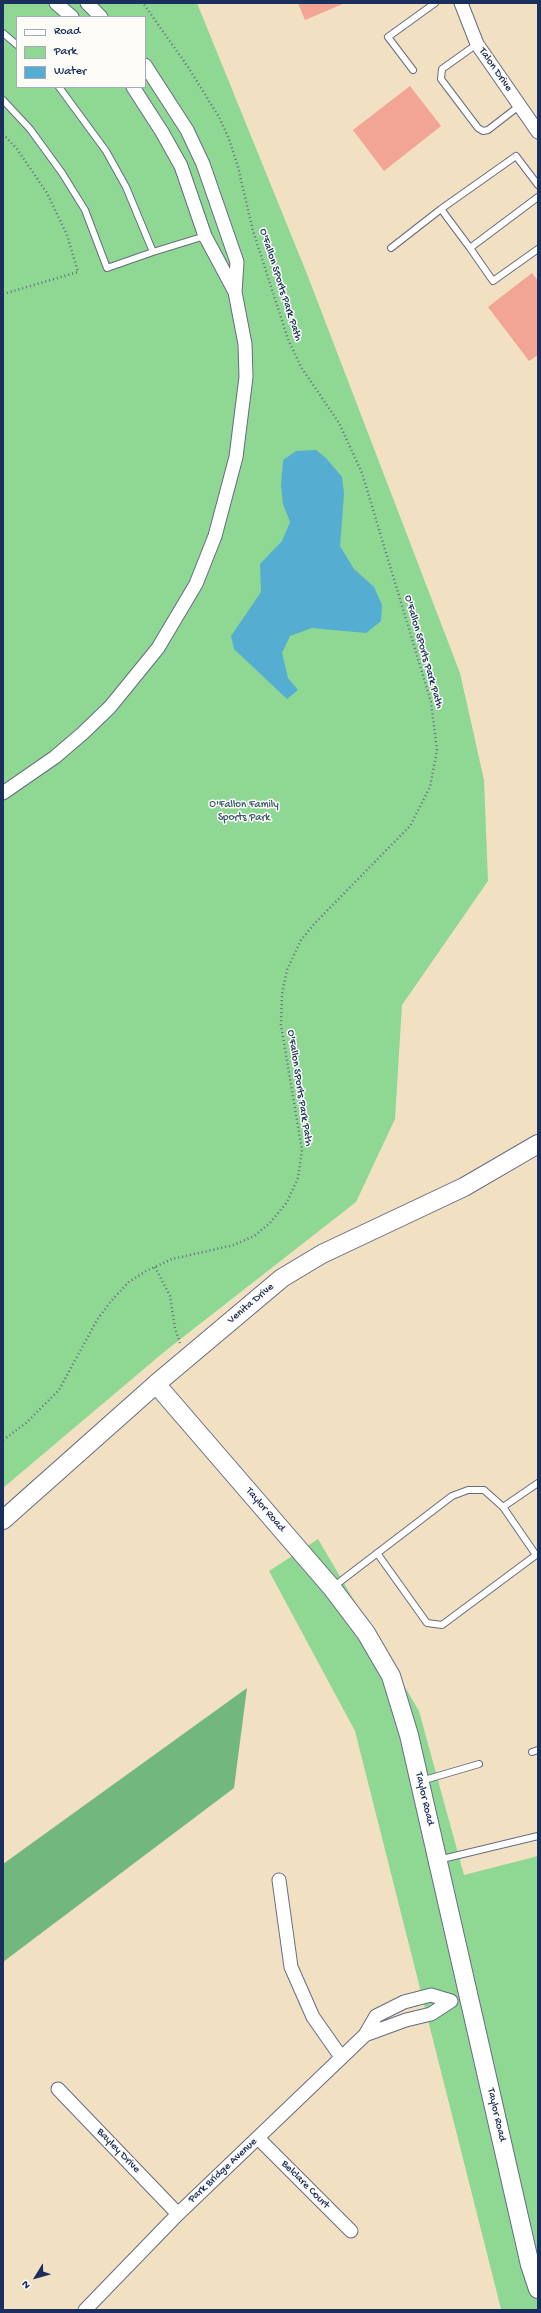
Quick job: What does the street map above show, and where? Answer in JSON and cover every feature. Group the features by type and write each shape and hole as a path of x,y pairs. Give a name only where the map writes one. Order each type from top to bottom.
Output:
{"street":[{"path":"56,3 71,16"},
{"path":"87,3 100,16"},
{"name":"Talon Drive","path":"461,3 477,44 538,132"},
{"path":"3,793 55,756 110,707 158,648 196,584 216,536 227,498 236,457 246,378 245,344 235,292 236,262 203,164 187,130 146,68"},
{"path":"134,88 162,132 180,166 205,236 235,292"},
{"name":"Venita Drive","path":"3,1520 156,1384 282,1278 322,1254 464,1187 538,1144"},
{"name":"Taylor Road","path":"156,1384 332,1588 366,1633 391,1676 409,1735 530,2265 538,2289"},
{"path":"279,1880 291,1967 313,2017 341,2057"},
{"name":"Park Bridge Avenue","path":"85,2310 178,2214 365,2035 376,2016 404,2002 430,1994 451,2001"},
{"name":"Park Bridge Avenue","path":"365,2035 406,2020 431,2014 451,2001 469,1995"},
{"name":"Bayley Drive","path":"58,2089 178,2214"},
{"name":"Belclare Court","path":"258,2138 351,2231"}],"lane":[{"path":"413,70 388,37 435,3"},
{"path":"3,32 16,45"},
{"path":"477,44 442,69 441,79 478,128 483,131 488,130 519,106"},
{"path":"60,88 106,151 126,187 153,252"},
{"path":"3,100 30,130 62,173 85,210 107,268 205,236"},
{"path":"391,248 441,209 516,156 538,185"},
{"path":"470,248 538,197"},
{"path":"441,209 492,281 538,249"},
{"path":"503,1508 538,1483"},
{"path":"332,1588 377,1553 452,1496 468,1490 484,1490 503,1508 537,1556 442,1625 434,1625 427,1623 377,1553"},
{"path":"420,1781 480,1764"},
{"path":"438,1860 538,1836"}],"path":[{"name":"O'Fallon SPorts Park Path","path":"3,1440 26,1423 59,1390 97,1320 111,1301 129,1282 172,1259 234,1245 254,1236 270,1224 287,1202 298,1178 302,1150 299,1122 281,1025 282,994 288,970 301,940 315,923 410,826 430,787 437,750 431,702 362,473 339,424 301,367 288,339 253,231 238,167 229,138 219,117 188,67 144,3"},
{"path":"3,134 17,149 47,193 67,235 78,272 3,294"},
{"path":"155,1267 173,1305 175,1328 181,1345 175,1349"}],"green space":[{"name":"O'Fallon Family Sports Park","path":"3,3 197,3 307,274 460,673 484,780 488,881 402,1005 395,1119 356,1202 164,1352 3,1488"},
{"path":"318,1539 419,1711 464,1875 538,1856 538,2310 501,2309 355,1731 269,1571"},
{"path":"247,1688 234,1788 3,1962 3,1864"}],"water":[{"path":"316,450 326,458 342,477 344,494 340,546 354,569 374,587 382,605 381,621 366,633 312,628 290,636 282,653 288,678 298,690 287,699 234,649 231,636 261,592 260,564 282,541 290,522 283,504 281,486 283,460 296,451"}],"building":[{"path":"298,3 345,3 305,20"},
{"path":"410,86 441,126 384,171 353,130"},
{"path":"532,273 538,281 538,355 529,361 488,307"}]}
